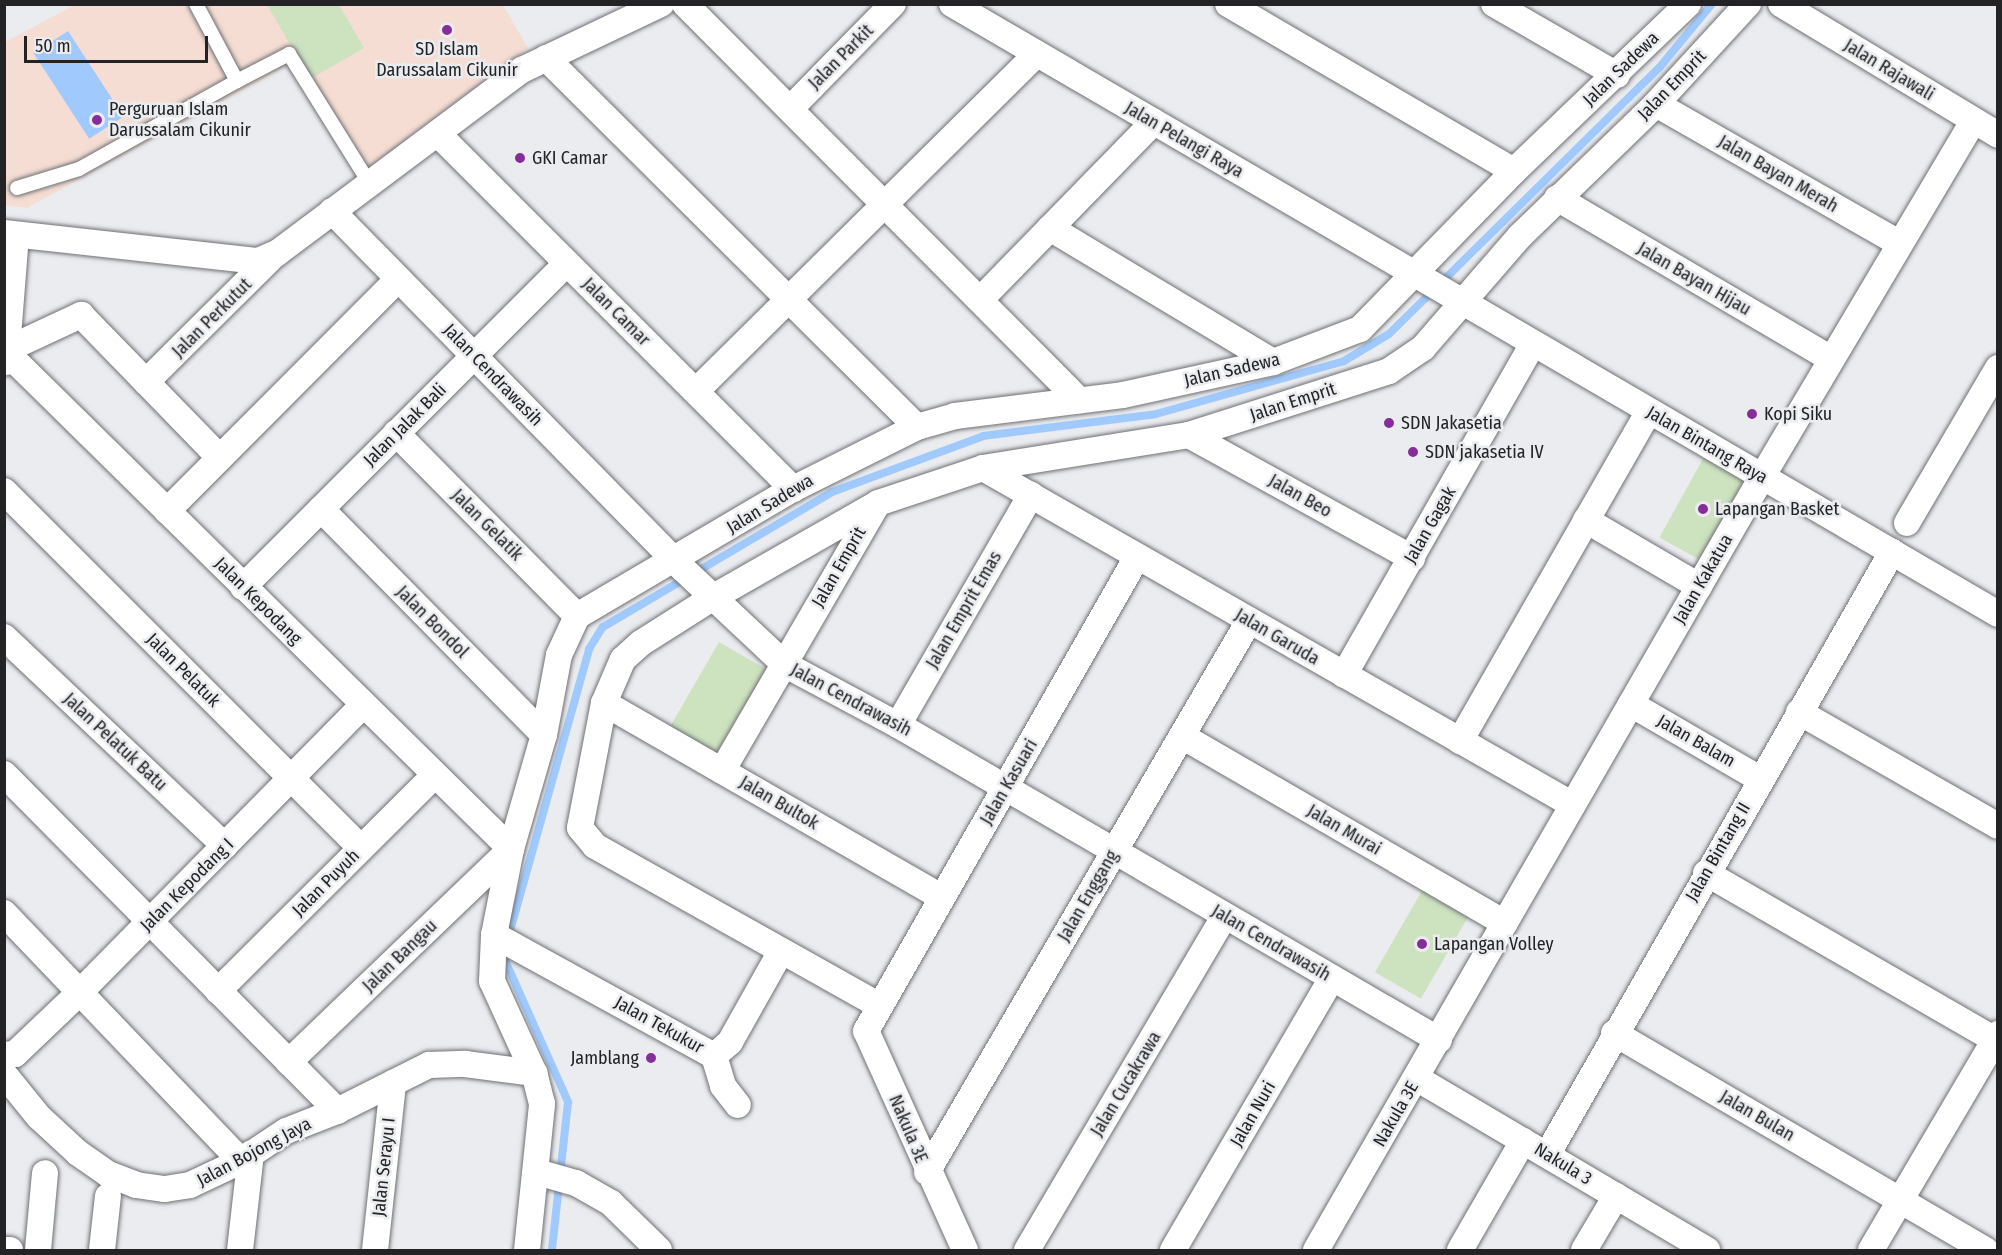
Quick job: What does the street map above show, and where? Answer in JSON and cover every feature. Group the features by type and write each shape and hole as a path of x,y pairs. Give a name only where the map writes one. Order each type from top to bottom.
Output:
{"street":[{"name":"Jalan Perkutut","path":"146,382 277,253 438,135 522,70 661,4"},
{"path":"685,4 1079,400"},
{"name":"Jalan Parkit","path":"790,109 893,4"},
{"name":"Jalan Pelangi Raya","path":"952,4 1414,274"},
{"path":"1228,4 1514,171"},
{"path":"1494,4 1617,75"},
{"name":"Jalan Sadewa","path":"577,616 679,565 793,489 917,427 955,416 1123,395 1273,362 1360,329 1514,171 1617,75 1688,4"},
{"name":"Jalan Emprit","path":"784,664 878,503 983,468 1189,435 1389,371 1423,348 1458,299 1557,198 1656,104 1748,4"},
{"name":"Jalan Rajawali","path":"1781,4 1998,135"},
{"path":"696,391 1037,54"},
{"path":"546,58 790,298 917,427"},
{"name":"Jalan Bayan Merah","path":"1656,104 1900,244"},
{"name":"Jalan Kakatua","path":"1439,1040 1762,477 1972,120"},
{"path":"980,300 1154,122"},
{"name":"Jalan Camar","path":"438,135 793,489"},
{"name":"Jalan Bayan Hijau","path":"1557,198 1831,359"},
{"name":"Jalan Cendrawasih","path":"332,211 679,565 784,664 898,725 1439,1040"},
{"path":"1050,228 1273,362"},
{"path":"7,359 10,234 258,261 277,253"},
{"name":"Jalan Jalak Bali","path":"243,586 567,263"},
{"name":"Jalan Bintang Raya","path":"1414,274 1998,614"},
{"path":"167,511 398,279"},
{"path":"7,359 81,315 220,458"},
{"name":"Jalan Gagak","path":"1344,675 1533,343"},
{"name":"Jalan Kepodang","path":"7,359 167,511 434,776 511,849"},
{"path":"1907,523 1991,394 1998,368"},
{"path":"1460,741 1649,411"},
{"name":"Jalan Gelatik","path":"396,433 577,616"},
{"name":"Jalan Beo","path":"1189,435 1412,558"},
{"name":"Jalan Garuda","path":"983,468 1573,805"},
{"name":"Jalan Pelatuk","path":"4,491 361,848"},
{"name":"Jalan Emprit Emas","path":"898,725 1030,495"},
{"path":"878,503 707,593 623,659 604,703 580,828 595,846 880,1006"},
{"name":"Jalan Bondol","path":"321,509 544,735"},
{"path":"1587,520 1699,586"},
{"name":"Jalan Bintang II","path":"1547,1155 1614,1033 1892,552"},
{"name":"Jalan Kasuari","path":"880,1006 1137,557"},
{"path":"527,1251 556,1177 534,1073 492,981 505,940 511,849 544,735 559,655 577,616"},
{"name":"Jalan Enggang","path":"927,1172 1249,621"},
{"name":"Jalan Pelatuk Batu","path":"4,638 225,846"},
{"name":"Jalan Bultok","path":"784,664 722,771 942,897"},
{"path":"604,703 722,771"},
{"name":"Jalan Balam","path":"1631,704 1760,778"},
{"name":"Jalan Kepodang I","path":"4,1055 15,1054 80,992 363,705"},
{"path":"1799,712 1998,826"},
{"name":"Jalan Murai","path":"1182,736 1505,923"},
{"path":"4,774 337,1111"},
{"name":"Jalan Puyuh","path":"218,991 434,776"},
{"name":"Jalan Bangau","path":"289,1062 511,849"},
{"path":"1706,873 1996,1036 1871,1251"},
{"path":"4,913 246,1158 240,1251"},
{"name":"Jalan Cucakrawa","path":"1027,1251 1224,916"},
{"name":"Jalan Tekukur","path":"505,940 714,1056 730,1042 781,951"},
{"name":"Jalan Nuri","path":"1173,1251 1332,978"},
{"name":"Nakula 3E","path":"880,1006 866,1031 927,1172 965,1251"},
{"name":"Jalan Bulan","path":"1614,1033 1901,1199 1985,1251"},
{"name":"Nakula 3E","path":"1316,1251 1439,1040"},
{"path":"714,1056 723,1086 738,1105"},
{"name":"Jalan Bojong Jaya","path":"4,1074 39,1117 78,1153 108,1173 136,1185 165,1189 190,1185 246,1158 286,1131 337,1111 429,1065 465,1064 534,1073"},
{"name":"Nakula 3","path":"1418,1078 1707,1251"},
{"name":"Jalan Serayu I","path":"375,1251 393,1083"},
{"path":"1460,1251 1523,1141"},
{"path":"38,1251 45,1173"},
{"path":"556,1177 611,1203 659,1251"},
{"path":"102,1251 108,1196"},
{"path":"1584,1251 1616,1196"},
{"path":"4,1250 10,1251"}],"lane":[{"path":"196,4 237,81"},
{"path":"17,188 79,169 289,54 370,184"}],"shaded area":[{"name":"Perguruan Islam Darussalam Cikunir","path":"75,5 503,5 528,48 359,177 292,63 27,208 5,205 5,42"}],"green space":[{"path":"267,5 339,5 364,48 310,79"},
{"name":"Lapangan Basket","path":"1704,457 1746,480 1701,561 1659,537"},
{"path":"719,642 767,670 718,756 670,728"},
{"name":"Lapangan Volley","path":"1423,889 1469,916 1421,999 1375,972"}],"water":[{"path":"68,31 124,117 89,139 34,53"}],"waterway":[{"path":"508,938 589,649 603,627 832,492 983,436 1156,414 1344,361 1389,334 1659,68 1712,4"},
{"path":"504,958 568,1102 552,1250"}],"place":[{"name":"SD Islam Darussalam Cikunir","path":"447,30"},
{"name":"Perguruan Islam Darussalam Cikunir","path":"97,120"},
{"name":"GKI Camar","path":"520,158"},
{"name":"Kopi Siku","path":"1752,414"},
{"name":"SDN Jakasetia","path":"1389,423"},
{"name":"SDN jakasetia IV","path":"1413,452"},
{"name":"Lapangan Basket","path":"1703,509"},
{"name":"Lapangan Volley","path":"1422,944"},
{"name":"Jamblang","path":"651,1058"}]}
